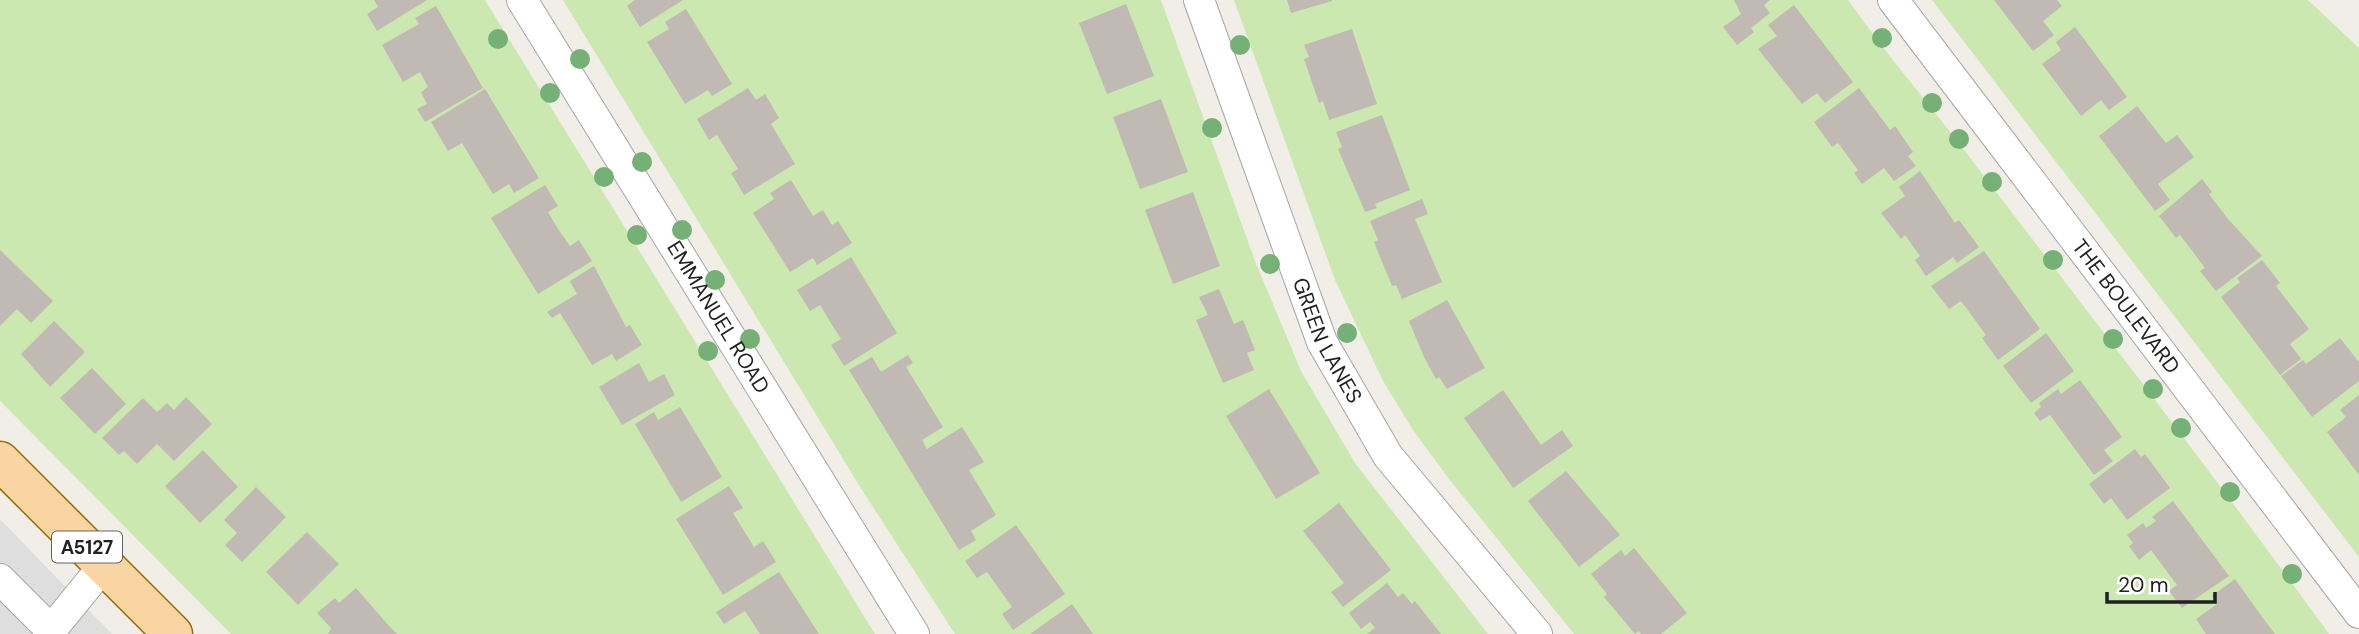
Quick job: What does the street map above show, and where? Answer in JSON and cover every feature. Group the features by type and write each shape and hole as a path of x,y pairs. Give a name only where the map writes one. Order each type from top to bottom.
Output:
{"main road":[{"name":"A5127","path":"0,461 173,634"}],"street":[{"name":"EMMANUEL ROAD","path":"522,0 914,634"},
{"name":"GREEN LANES","path":"1199,0 1322,342 1388,456 1537,634"},
{"name":"THE BOULEVARD","path":"1893,0 2359,613"},
{"path":"0,579 50,633 105,564"}],"shaded area":[{"path":"0,519 49,570 112,634 0,634"}],"green space":[{"path":"0,0 485,0 875,634 231,634 0,401"},
{"path":"563,0 1161,0 1255,261 1301,371 1355,463 1488,634 955,634 862,490"},
{"path":"1234,0 1848,0 2144,385 2329,634 1574,634 1449,479 1413,430 1383,381 1335,280"},
{"path":"1932,0 2308,0 2359,48 2359,557"}],"building":[{"path":"374,0 427,0 377,31 367,14 378,7"},
{"path":"635,0 683,0 640,27 627,6"},
{"path":"1287,0 1332,0 1332,1 1291,13"},
{"path":"1734,0 1770,0 1764,5 1770,13 1751,28 1754,32 1737,45 1723,27 1741,14"},
{"path":"1994,0 2057,0 2062,6 2043,21 2054,35 2033,51"},
{"path":"1126,4 1154,76 1107,94 1079,23"},
{"path":"1794,5 1853,82 1825,103 1817,93 1802,104 1758,49 1777,36 1768,25"},
{"path":"436,6 483,88 425,122 417,109 427,104 421,92 428,87 420,72 403,82 382,45 419,24 415,18"},
{"path":"686,9 732,84 712,96 708,90 685,104 647,42 669,29 665,22"},
{"path":"2075,27 2127,97 2109,110 2101,100 2081,116 2042,64 2061,50 2056,42"},
{"path":"1352,29 1377,104 1329,120 1323,101 1319,103 1304,59 1309,57 1304,45"},
{"path":"748,88 756,100 765,94 779,118 771,124 795,164 744,195 731,173 738,169 717,135 709,140 697,119"},
{"path":"1859,88 1890,130 1895,126 1913,152 1908,156 1916,166 1894,181 1884,168 1862,184 1854,173 1858,170 1838,143 1832,147 1814,122"},
{"path":"485,89 539,178 514,193 509,184 493,194 462,143 448,151 431,122"},
{"path":"1161,99 1188,172 1140,189 1113,117"},
{"path":"2137,106 2166,143 2177,135 2194,157 2158,184 2170,200 2155,211 2099,136"},
{"path":"1382,115 1410,190 1375,204 1377,208 1365,212 1338,149 1342,147 1336,132"},
{"path":"1920,171 1955,223 1959,220 1979,247 1957,263 1953,257 1926,276 1915,260 1920,256 1905,235 1901,239 1881,213 1905,196 1899,187"},
{"path":"2202,179 2212,192 2209,194 2228,219 2262,256 2216,291 2200,271 2205,268 2190,248 2180,235 2176,238 2159,216"},
{"path":"791,180 813,216 823,210 832,225 838,221 852,243 817,265 813,258 790,272 753,213 774,199 770,193"},
{"path":"545,185 558,206 548,212 558,229 570,246 579,240 592,261 538,294 491,218"},
{"path":"1193,192 1220,266 1173,284 1145,210"},
{"path":"1422,199 1428,214 1415,219 1442,282 1402,299 1396,285 1392,286 1374,242 1378,240 1370,221"},
{"path":"0,250 53,301 31,323 17,309 0,326"},
{"path":"1984,251 2040,329 1998,360 1982,338 1986,335 1961,301 1949,309 1931,286"},
{"path":"851,257 897,333 844,366 831,345 841,339 820,305 810,311 797,290"},
{"path":"2262,260 2280,283 2276,286 2309,329 2290,344 2301,359 2280,375 2221,297 2240,282 2237,278"},
{"path":"594,266 626,327 630,325 642,345 616,361 612,354 592,365 560,313 552,318 547,312 577,294 570,281"},
{"path":"1219,289 1234,324 1243,320 1255,350 1247,353 1254,370 1223,383 1196,320 1208,315 1199,297"},
{"path":"1447,300 1485,368 1447,389 1439,377 1436,379 1409,321"},
{"path":"54,321 85,352 50,387 21,354"},
{"path":"2046,333 2074,371 2031,403 2003,366"},
{"path":"2340,338 2359,362 2359,381 2312,417 2281,376 2303,360 2306,364"},
{"path":"908,355 913,363 906,367 943,427 922,440 927,449 962,427 984,462 969,470 996,515 971,531 976,540 959,550 849,370 872,357 881,372"},
{"path":"639,363 649,382 664,374 675,395 622,425 599,387"},
{"path":"92,368 126,404 95,434 60,398"},
{"path":"2080,380 2122,437 2104,450 2113,461 2094,475 2050,415 2040,421 2034,413 2041,407 2039,403 2058,389 2061,394"},
{"path":"1269,389 1320,473 1276,499 1226,416"},
{"path":"1503,390 1541,445 1562,430 1573,446 1513,488 1464,418"},
{"path":"2359,395 2359,475 2327,432 2346,417 2340,410"},
{"path":"186,397 212,424 174,461 157,444 137,464 124,451 119,455 102,438 143,398 157,412 167,403 174,410"},
{"path":"680,407 722,477 681,502 635,424 654,412 658,420"},
{"path":"2135,449 2141,457 2145,454 2170,488 2127,520 2111,498 2104,504 2089,484"},
{"path":"203,450 238,487 200,523 165,486"},
{"path":"1566,471 1620,535 1579,567 1528,501"},
{"path":"729,486 743,508 733,513 754,547 763,541 776,562 723,595 676,519"},
{"path":"256,487 286,517 242,562 225,545 237,533 224,520"},
{"path":"2173,501 2229,576 2182,608 2169,591 2177,585 2151,550 2139,560 2129,546 2133,543 2127,535 2143,523 2146,528 2156,521 2152,517"},
{"path":"1339,503 1391,570 1343,607 1331,592 1344,583 1303,531"},
{"path":"1016,525 1065,594 1013,630 1002,614 1012,607 987,572 977,578 965,561"},
{"path":"307,532 339,564 298,605 266,572"},
{"path":"1634,548 1687,613 1661,634 1641,634 1639,631 1635,634 1604,597 1607,594 1591,574 1621,550 1625,556"},
{"path":"779,572 819,634 760,634 745,611 724,624 716,612"},
{"path":"2235,579 2275,634 2206,634 2196,619 2217,604 2212,596"},
{"path":"1387,583 1398,597 1403,593 1412,604 1415,601 1441,634 1367,634 1375,628 1370,622 1361,629 1349,613"},
{"path":"356,588 397,634 328,634 331,628 317,613 335,598 339,603"},
{"path":"1072,604 1093,634 1030,634"}]}
